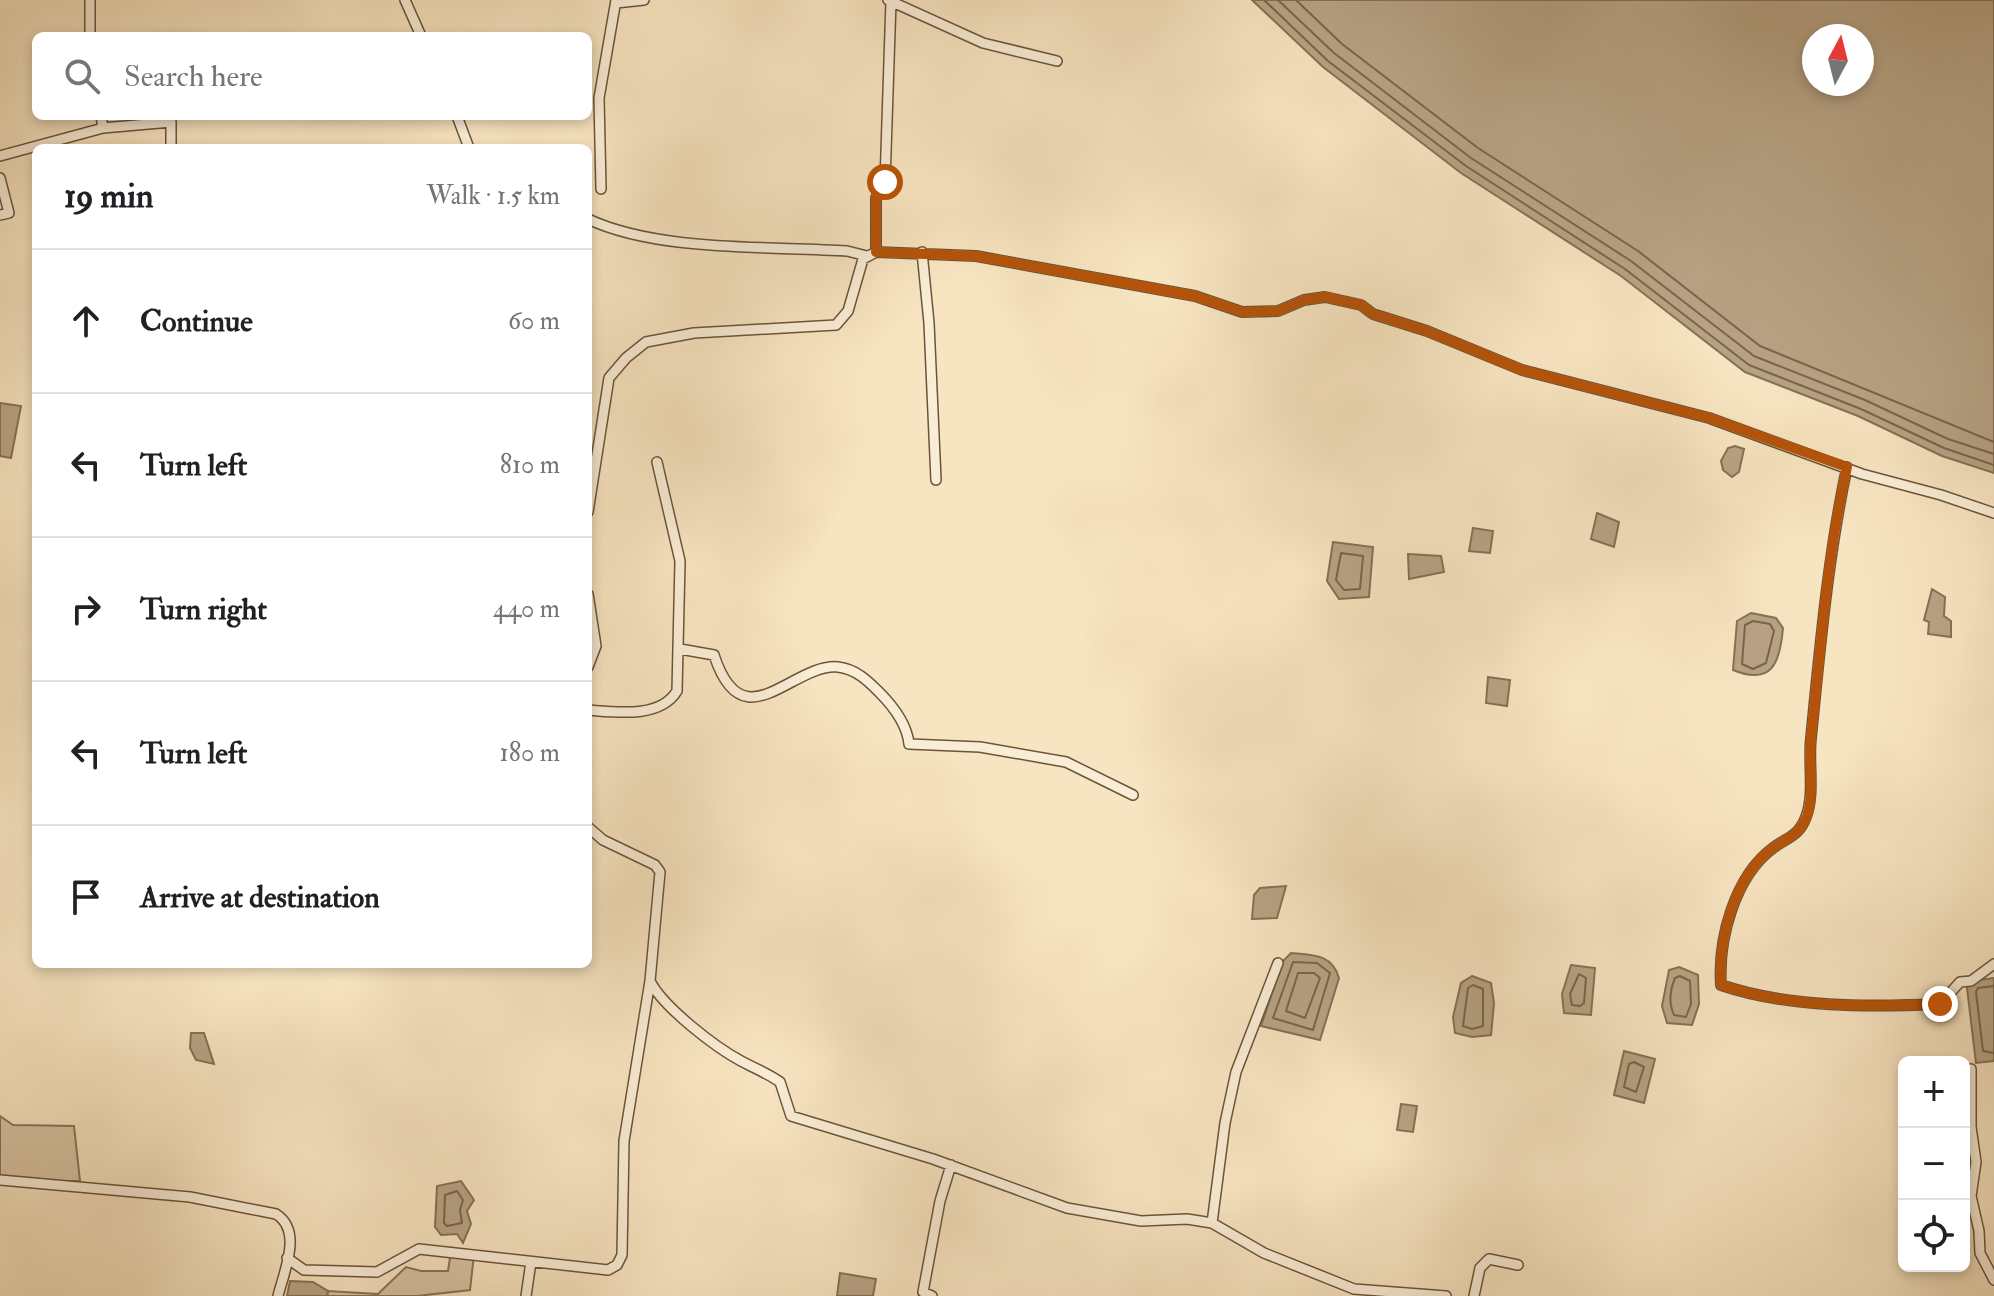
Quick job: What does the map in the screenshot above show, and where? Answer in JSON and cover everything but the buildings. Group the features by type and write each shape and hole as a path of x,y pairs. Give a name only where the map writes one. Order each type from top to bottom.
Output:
{"street":[{"path":"90,0 90,32"},
{"path":"405,0 419,32"},
{"path":"601,189 599,98 616,1 644,0"},
{"path":"592,455 609,378 626,358 646,342 694,333 836,325 844,319 871,254 876,198 885,182 890,0 993,47 1057,61"},
{"path":"102,120 103,128"},
{"path":"458,120 468,144"},
{"path":"44,144 103,128 171,122 171,144"},
{"path":"0,156 32,147"},
{"path":"0,178 9,213 0,215"},
{"path":"592,221 614,230 656,239 871,254 922,252 976,256 1195,296 1242,312 1278,311 1304,300 1325,297 1361,305 1373,314 1427,331 1522,370 1709,418 1847,467 1994,513"},
{"path":"922,252 929,323 936,480"},
{"path":"592,710 628,713 656,707 673,698 677,691 680,561 657,462"},
{"path":"1847,467 1837,513 1822,637 1810,748 1808,814 1796,836 1771,849 1739,890 1720,949 1721,985 1746,994 1813,1000 1887,1006 1940,1004 1960,982 1971,981 1994,964"},
{"path":"592,620 596,646 592,656"},
{"path":"680,649 714,655 721,675 735,692 752,696 785,689 836,667 854,671 890,703 908,728 909,744 980,747 1066,762 1133,795"},
{"path":"287,1258 304,1270 377,1272 419,1249 608,1270 617,1265 622,1255 624,1141 650,981 660,872 655,865 603,840 592,830"},
{"path":"1212,1223 1225,1123 1236,1072 1278,963"},
{"path":"650,981 656,993 695,1027 738,1060 780,1082 791,1116 951,1165 1067,1208 1141,1221 1187,1219 1212,1223 1264,1253 1353,1292 1446,1296"},
{"path":"1971,1069 1971,1127 1976,1162 1971,1196 1979,1231 1980,1253 1994,1280"},
{"path":"932,1296 923,1292 940,1201 951,1165"},
{"path":"0,1180 190,1197 276,1214 286,1220 291,1233 278,1296"},
{"path":"1474,1296 1480,1268 1489,1259 1518,1265"},
{"path":"526,1296 531,1262"}],"shaded area":[{"path":"0,1116 13,1125 74,1126 80,1181 0,1181"},
{"path":"451,1251 474,1255 470,1290 417,1296 327,1296 328,1291 378,1294 406,1267 421,1271 448,1271"}],"water":[{"path":"1252,0 1994,0 1994,473 1942,456 1858,416 1745,372 1621,276 1461,173 1323,67"},
{"path":"0,403 21,406 11,458 0,456"},
{"path":"1735,446 1744,449 1739,472 1732,477 1723,470 1721,461 1728,448"},
{"path":"1597,513 1619,522 1614,547 1591,539"},
{"path":"1473,528 1493,531 1490,553 1469,551"},
{"path":"1333,542 1373,547 1369,597 1339,599 1327,581"},
{"path":"1408,554 1441,556 1444,572 1409,579"},
{"path":"1932,589 1945,597 1944,616 1951,621 1951,637 1928,634 1929,622 1924,620"},
{"path":"1751,613 1776,618 1783,628 1776,661 1772,668 1757,675 1733,670 1737,621"},
{"path":"1488,677 1510,680 1507,706 1486,703"},
{"path":"1286,886 1277,918 1252,919 1254,895 1260,888"},
{"path":"1291,953 1314,955 1327,960 1339,978 1320,1040 1261,1026 1283,961"},
{"path":"1571,965 1595,968 1591,1015 1564,1013 1562,994"},
{"path":"1679,967 1698,975 1699,1004 1692,1025 1667,1023 1662,1006 1669,970"},
{"path":"1472,976 1491,983 1494,1003 1491,1035 1472,1037 1455,1033 1453,1017 1461,983"},
{"path":"1994,978 1994,1061 1976,1063 1967,988 1971,981"},
{"path":"191,1033 204,1033 214,1064 196,1060 190,1048"},
{"path":"1624,1051 1655,1059 1644,1103 1614,1095"},
{"path":"1401,1104 1417,1106 1413,1132 1397,1130"},
{"path":"461,1181 474,1200 467,1211 471,1224 463,1243 457,1234 441,1235 435,1227 437,1186"},
{"path":"840,1273 876,1279 873,1296 837,1296"},
{"path":"290,1281 313,1282 328,1291 327,1296 287,1296"}],"route":[{"path":"885,182 876,198 876,252 976,256 1195,296 1242,312 1278,311 1304,300 1325,297 1361,305 1373,314 1427,331 1522,370 1709,418 1847,467 1837,513 1822,637 1810,748 1808,814 1796,836 1771,849 1739,890 1720,949 1721,985 1746,994 1813,1000 1887,1006 1940,1004"}]}
